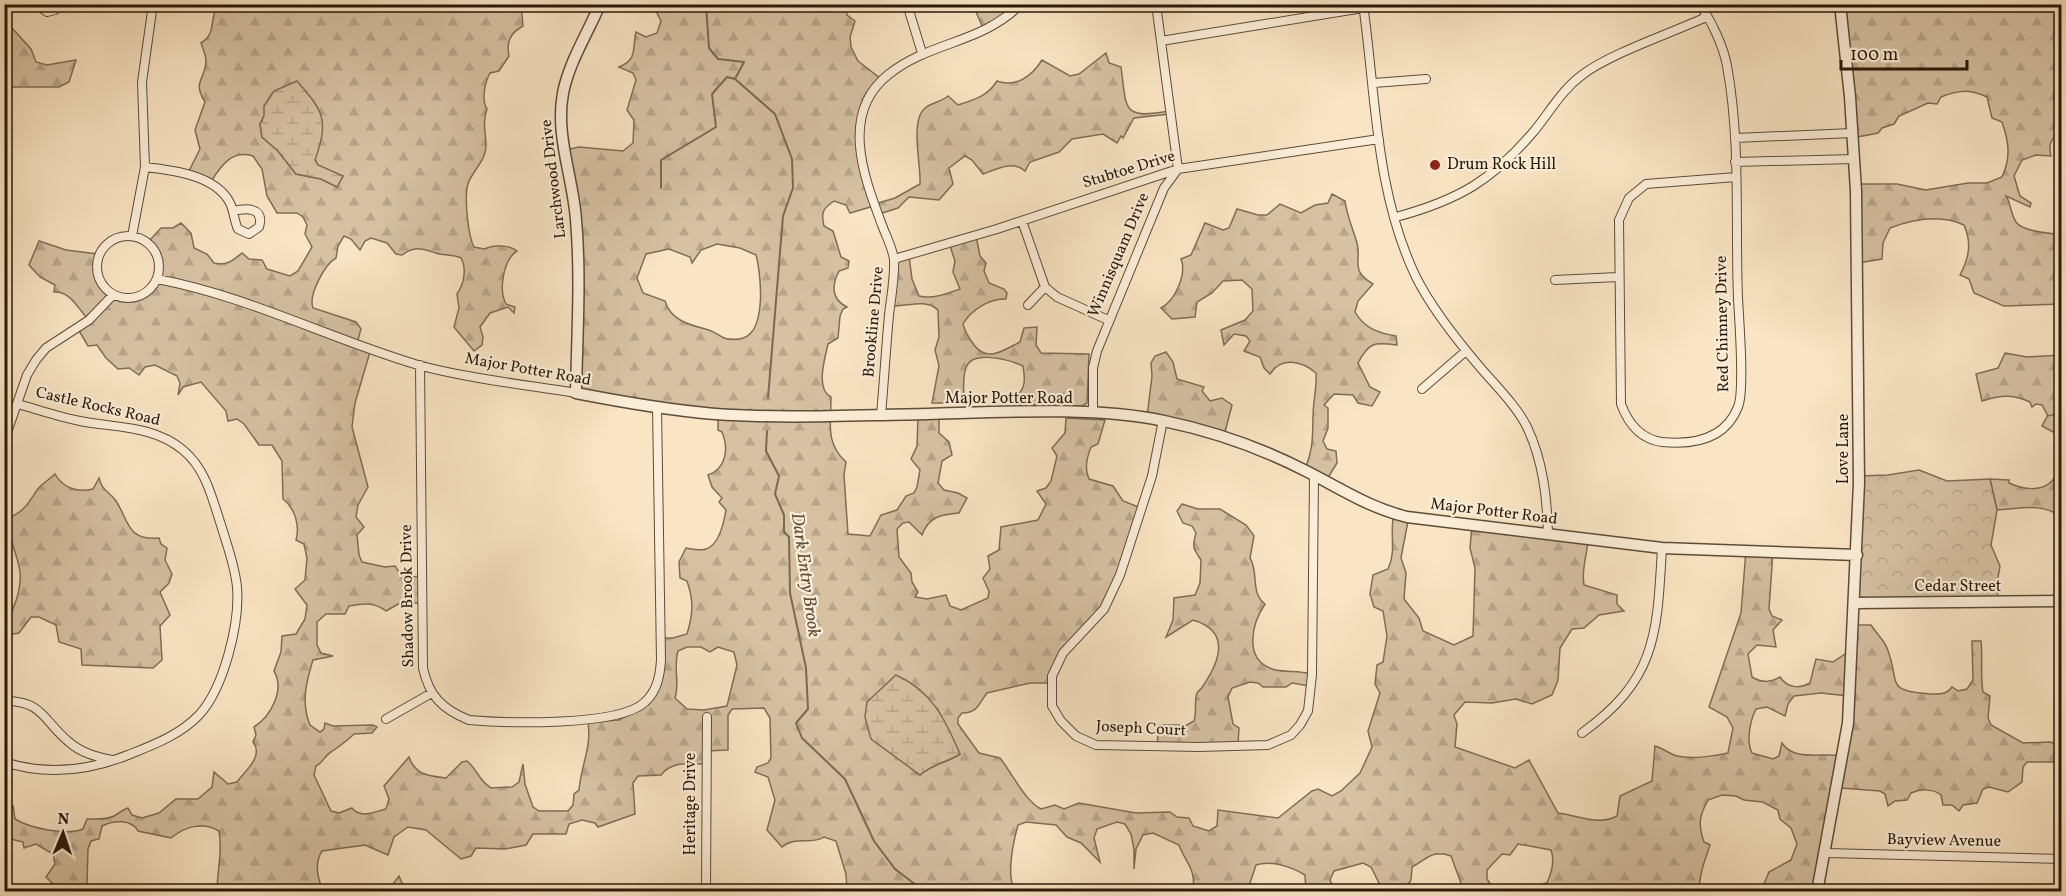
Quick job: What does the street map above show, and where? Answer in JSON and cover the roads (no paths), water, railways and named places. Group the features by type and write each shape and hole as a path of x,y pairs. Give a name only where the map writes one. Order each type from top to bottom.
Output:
{"street":[{"path":"36,4 47,12 55,10 60,4"},
{"path":"132,236 145,168 142,82 153,4"},
{"name":"Larchwood Drive","path":"576,393 576,218 562,139 561,113 563,92 572,66 600,4"},
{"path":"907,4 922,53"},
{"name":"Brookline Drive","path":"881,415 894,259 866,177 859,147 860,123 868,98 888,75 922,53 969,39 1005,20 1021,4"},
{"path":"1156,4 1178,169"},
{"name":"Red Chimney Drive","path":"1699,4 1727,63 1735,138 1736,177 1739,406 1720,433 1691,442 1659,442 1637,432 1626,419 1621,404 1619,220 1629,198 1646,184 1736,177"},
{"name":"Love Lane","path":"1817,891 1826,853 1848,723 1857,555 1859,401 1854,159 1840,4"},
{"path":"1161,41 1363,6 1384,181 1416,276 1431,303 1466,351 1526,426 1542,467 1547,499 1548,534"},
{"path":"1396,217 1436,206 1477,185 1510,160 1563,91 1585,73 1706,17"},
{"path":"1374,83 1426,79"},
{"path":"1735,138 1852,134"},
{"name":"Stubtoe Drive","path":"894,259 1022,221 1178,169 1379,139"},
{"path":"1735,162 1854,159"},
{"path":"145,168 175,172 210,184 226,198 233,211"},
{"name":"Winnisquam Drive","path":"1093,414 1093,368 1108,320 1164,188 1178,169"},
{"path":"1022,221 1045,287 1058,297 1108,320"},
{"path":"132,236 147,242 153,248 160,263 158,279 147,293 139,297 130,299 113,295 98,277 100,254 110,242 132,236"},
{"path":"1555,279 1618,277"},
{"name":"Major Potter Road","path":"158,279 231,297 312,329 420,365 657,407 715,414 783,417 1093,414 1163,420 1237,441 1314,476 1345,494 1398,515 1662,548 1857,555"},
{"path":"1028,304 1045,287"},
{"name":"Castle Rocks Road","path":"4,441 27,375 46,348 89,320 113,295"},
{"path":"1422,389 1466,351"},
{"name":"Shadow Brook Drive","path":"420,365 423,661 430,694"},
{"name":"Castle Rocks Road","path":"4,762 54,771 83,769 116,760 179,731 198,716 212,696 222,674 234,626 237,588 233,567 206,480 183,450 150,432 75,420 18,404"},
{"path":"386,719 430,694 453,713 481,721 608,719 644,704 652,694 661,672 657,407"},
{"name":"Joseph Court","path":"1163,420 1152,476 1120,575 1104,609 1064,653 1052,676 1052,706 1061,721 1077,736 1096,745 1189,747 1268,745 1291,735 1300,725 1308,711 1312,675 1314,476"},
{"path":"1582,733 1608,714 1629,692 1642,668 1655,630 1662,548"},
{"name":"Cedar Street","path":"1855,603 2061,601"},
{"path":"4,701 15,700 36,708 76,748 92,755 116,760"},
{"name":"Heritage Drive","path":"706,891 707,717"},
{"name":"Bayview Avenue","path":"1826,853 2061,858"}],"waterway":[{"name":"Dark Entry Brook","path":"706,4 709,48 718,59 744,62 735,79 775,114 792,159 793,188 783,216 768,398"},
{"path":"661,188 661,160 716,127 712,94 727,77 735,79"},
{"name":"Dark Entry Brook","path":"767,431 766,451 779,476 775,494 784,515 784,532 789,537 790,593 806,668 808,709 796,723 802,738 845,779 874,841 895,869 925,892"}],"place":[{"name":"Drum Rock Hill","path":"1435,165"}]}
